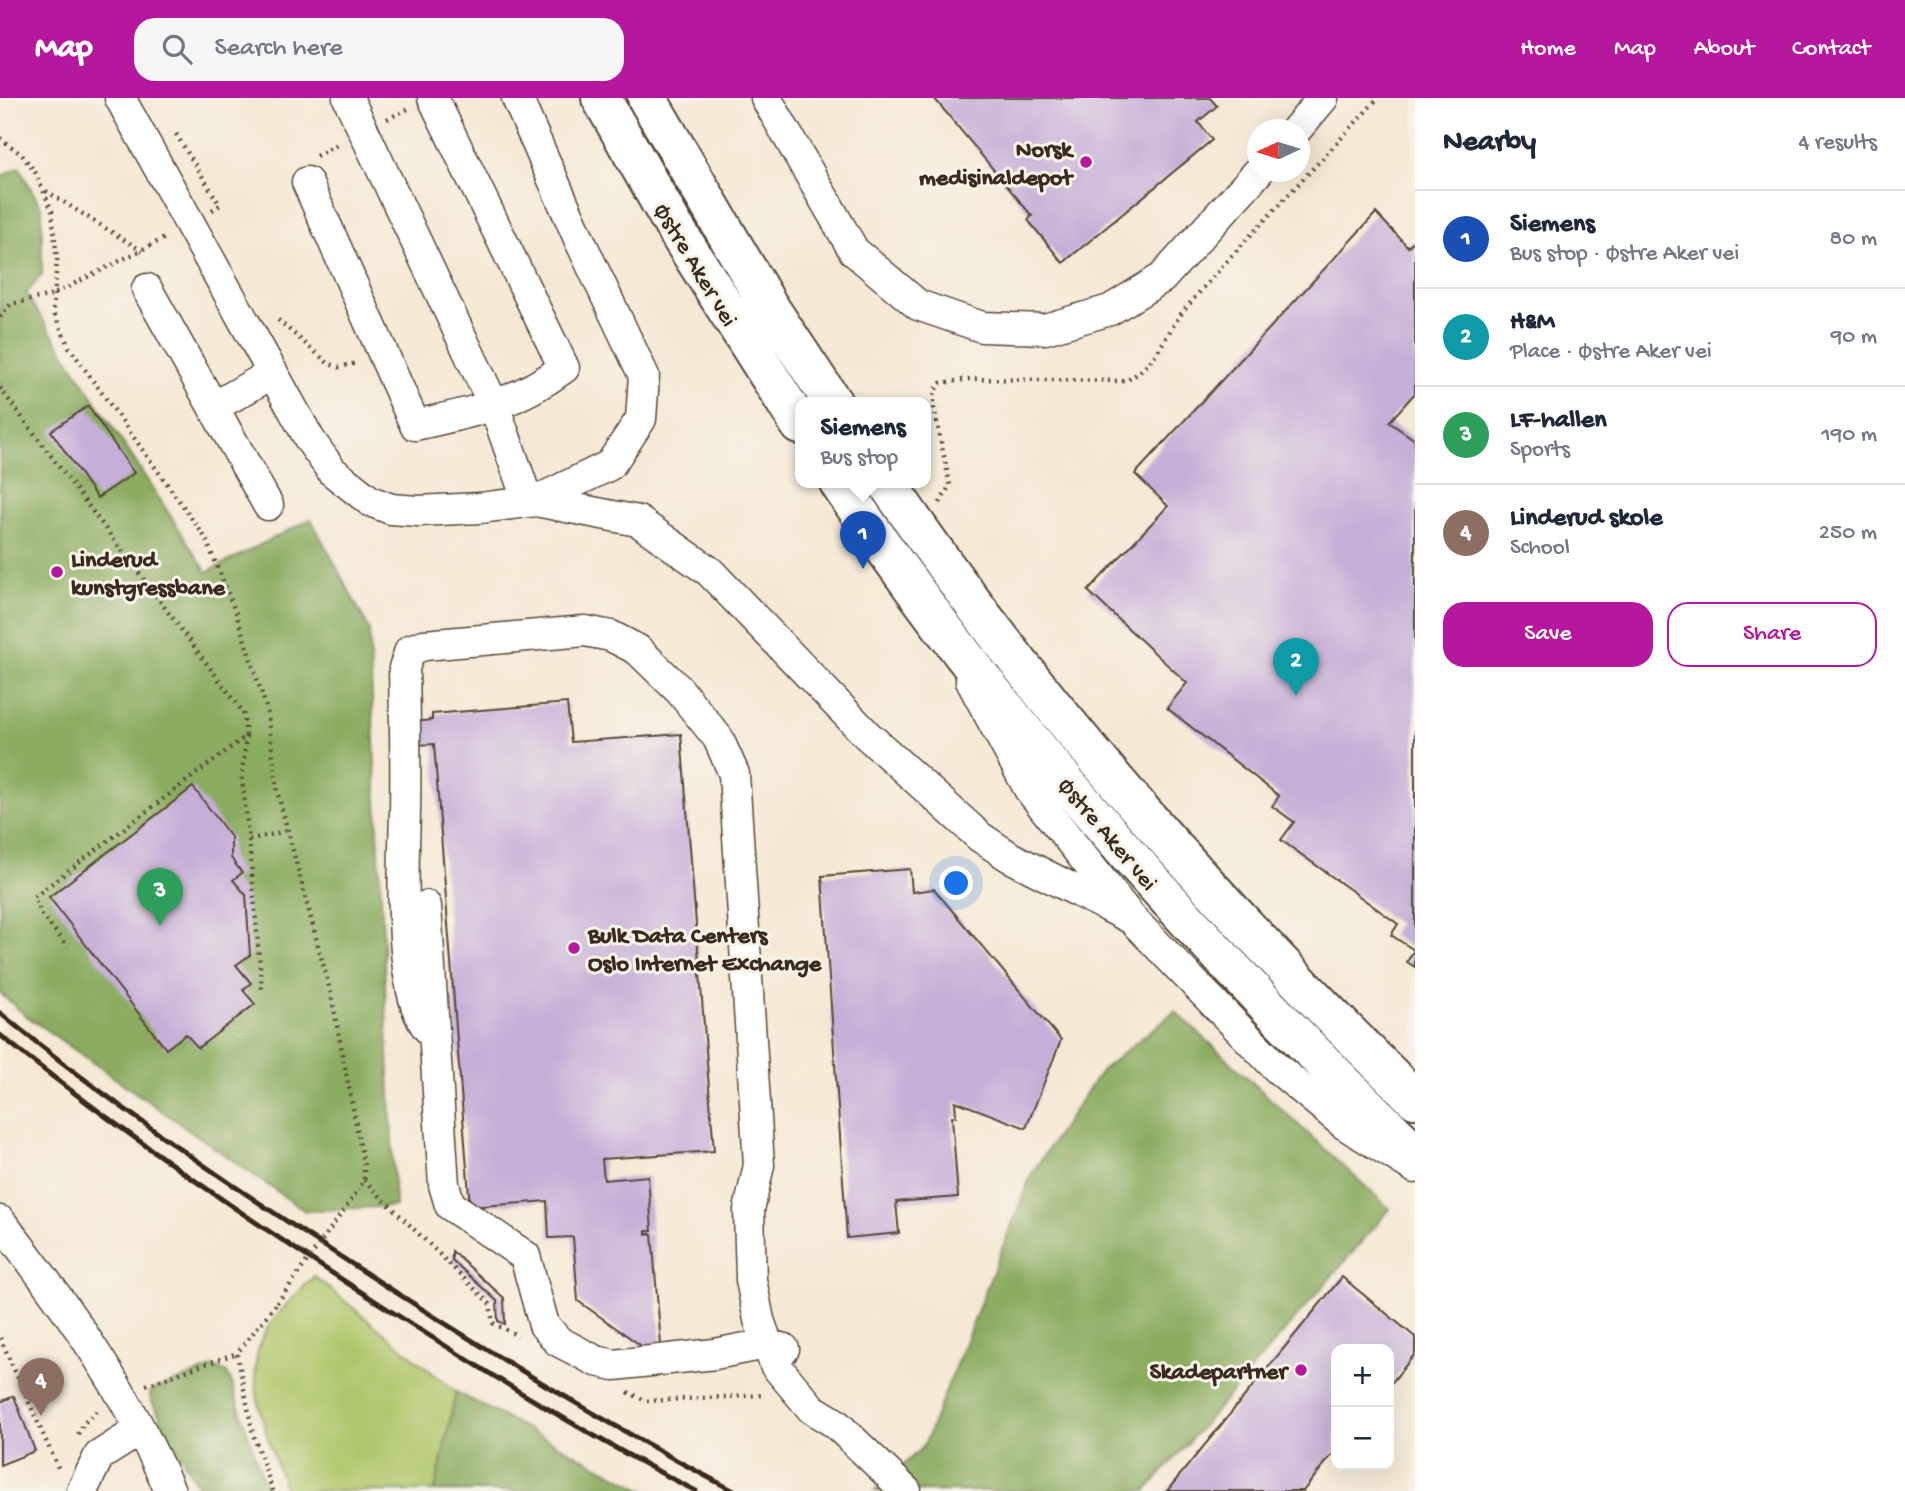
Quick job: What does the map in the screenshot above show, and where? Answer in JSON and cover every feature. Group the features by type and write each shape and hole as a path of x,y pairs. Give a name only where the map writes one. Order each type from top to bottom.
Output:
{"highway":[{"name":"Østre Aker vei","path":"601,98 680,236 795,417"},
{"name":"Østre Aker vei","path":"647,98 768,305 829,397"},
{"name":"Østre Aker vei","path":"843,488 951,640 1158,891 1327,1068 1415,1153"},
{"name":"Østre Aker vei","path":"891,488 985,620 1109,774 1256,939 1415,1099"}],"street":[{"path":"120,98 273,373 332,471 370,501 391,509 418,511 532,502 638,521 710,572 867,735 980,837 1010,857 1132,919"},
{"path":"348,98 495,408 532,502"},
{"path":"307,182 381,355 415,425 495,408 543,384 564,368 433,98"},
{"path":"517,98 580,242 644,376 641,419 610,465 532,502"},
{"path":"766,98 853,250 918,305 982,327 1045,329 1110,310 1162,278 1249,182"},
{"path":"1305,119 1323,98"},
{"path":"147,289 268,505"},
{"path":"214,407 273,373"},
{"path":"434,1034 424,1027 414,1001 402,888 404,668 410,650 424,645 585,631 611,636 638,650 680,691 718,737 734,774 759,1165 749,1210 751,1280 766,1344 775,1365 812,1409 835,1423 906,1491"},
{"path":"951,640 993,727 1029,789 1132,919 1278,1069 1344,1124 1415,1168"},
{"path":"426,906 444,1185 450,1205 526,1256 544,1325 558,1341 596,1361 614,1365 715,1354 766,1344"},
{"path":"0,1221 96,1353 140,1430 170,1491"},
{"path":"71,1482 99,1456 140,1430"}],"path":[{"path":"174,130 220,205 209,212 211,220"},
{"path":"0,138 22,156 45,191 56,235 52,295 54,311 69,347 187,510 217,565 267,710 286,831 331,994 364,1166 364,1180 359,1189 277,1303 237,1353 139,1387"},
{"path":"45,191 142,251"},
{"path":"0,309 11,303 52,295 168,237"},
{"path":"0,317 11,303"},
{"path":"271,314 329,364 350,366 381,355"},
{"path":"0,388 169,609 243,712 246,736 242,778 262,990"},
{"path":"68,947 42,915 34,897 246,736"},
{"path":"249,840 286,831"},
{"path":"0,1338 71,1482"},
{"path":"237,1353 253,1434 272,1491"}],"green space":[{"path":"19,167 42,209 42,274 26,294 207,572 311,519 369,629 395,1206 305,1211 25,1015 0,993 0,177"},
{"path":"1175,1011 1390,1209 1146,1491 875,1491 924,1446 1032,1173 1101,1071"},
{"path":"314,1276 456,1392 435,1491 286,1491 260,1410 256,1367 259,1347 267,1329"},
{"path":"214,1367 227,1373 231,1382 267,1491 200,1491 150,1398 150,1391"},
{"path":"456,1392 646,1491 435,1491"}],"building":[{"name":"Norsk medisinaldepot","path":"934,98 1210,98 1217,106 1198,122 1212,140 1063,263 1028,220 1032,216"},
{"path":"1376,213 1408,247 1415,239 1415,393 1389,422 1415,440 1415,967 1407,962 1414,950 1391,935 1398,924 1281,840 1294,822 1272,806 1279,796 1167,708 1187,683 1088,591 1168,506 1135,474"},
{"path":"88,406 134,473 97,498 51,431"},
{"name":"Bulk Data Centers Oslo Internet Exchange","path":"567,703 571,742 681,734 714,1151 602,1159 604,1180 648,1176 652,1231 646,1231 646,1234 652,1234 661,1345 643,1347 578,1301 573,1237 549,1238 547,1201 470,1207 434,744 416,745 414,722 432,720 432,714"},
{"path":"193,787 231,837 231,858 242,873 233,880 246,895 250,955 236,965 251,983 243,990 255,1004 198,1048 186,1034 166,1049 49,897"},
{"path":"910,869 912,892 934,889 1061,1040 1026,1128 955,1101 956,1116 952,1117 958,1197 896,1202 899,1233 847,1238 822,876"},
{"path":"452,1251 504,1298 505,1324 498,1321 497,1301 452,1260"},
{"name":"Skadepartner","path":"1342,1277 1415,1337 1415,1354 1394,1380 1394,1344 1331,1344 1331,1456 1303,1491 1167,1491"},
{"path":"14,1396 35,1451 0,1465 0,1402"}],"railway":[{"path":"0,1013 164,1138 335,1253 532,1377 734,1491"},
{"path":"0,1035 144,1145 343,1281 543,1406 696,1491"}],"place":[{"name":"Norsk medisinaldepot","path":"1086,162"},
{"name":"Siemens","path":"863,569"},
{"name":"Linderud kunstgressbane","path":"57,572"},
{"name":"H&M","path":"1296,696"},
{"name":"LF-hallen","path":"160,926"},
{"name":"Bulk Data Centers Oslo Internet Exchange","path":"574,948"},
{"name":"Skadepartner","path":"1301,1370"},
{"name":"Linderud skole","path":"41,1416"}]}
